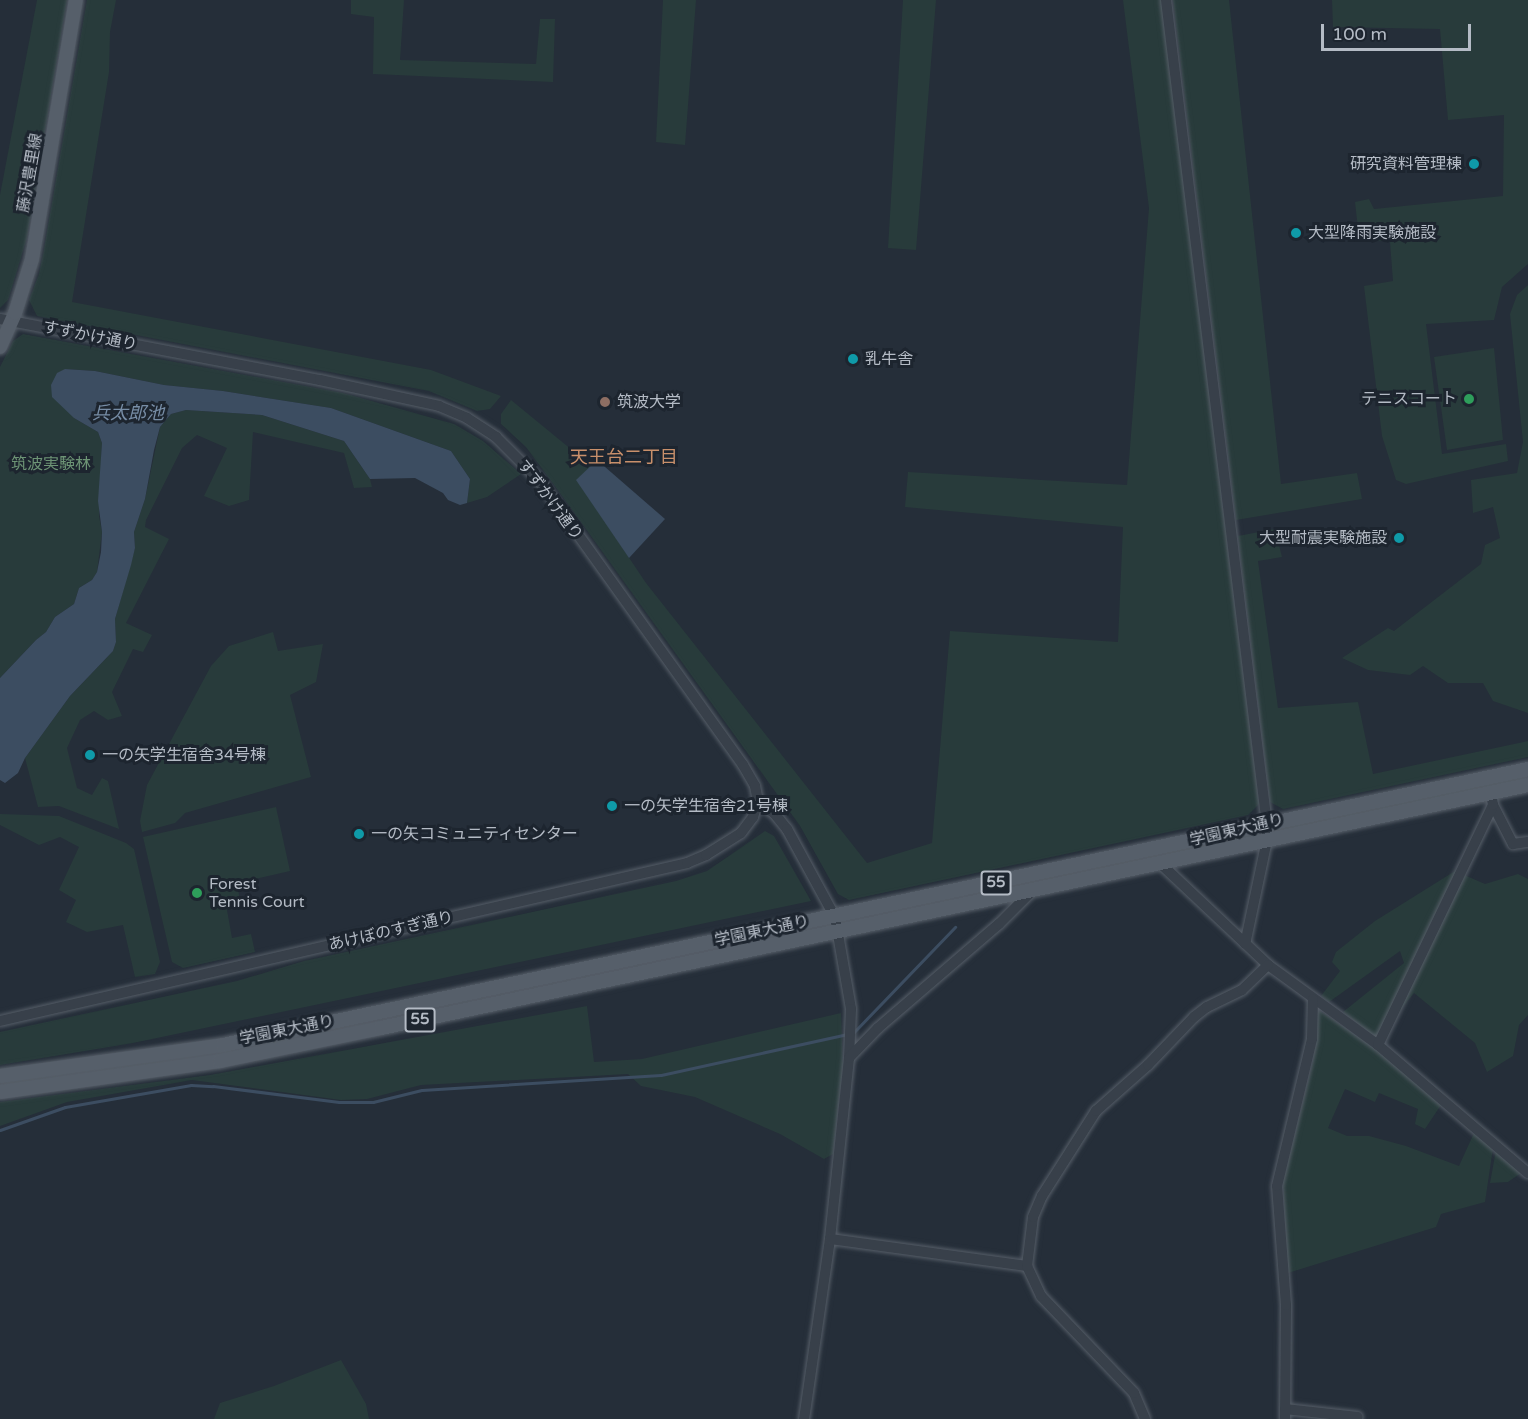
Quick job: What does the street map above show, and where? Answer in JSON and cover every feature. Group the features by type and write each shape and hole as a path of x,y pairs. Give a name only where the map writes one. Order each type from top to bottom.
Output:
{"main road":[{"name":"藤沢豊里線","path":"0,347 6,320 32,259 76,0"},
{"name":"学園東大通り","path":"0,1076 223,1045 1528,769"},
{"name":"学園東大通り","path":"0,1092 220,1060 1034,889 1162,865 1267,840 1492,799 1528,785"}],"street":[{"path":"1166,0 1267,825 1267,840 1245,944"},
{"name":"すずかけ通り","path":"6,320 412,399 439,406 482,427 510,449 539,480 743,765 755,786 758,802"},
{"path":"1492,799 1513,844 1528,842"},
{"path":"1378,1045 1492,799"},
{"path":"758,802 774,813 787,829 834,917 850,1009 849,1058 830,1239 804,1419"},
{"name":"あけぼのすぎ通り","path":"0,1020 687,863 706,855 741,833 753,817 758,802"},
{"path":"1162,865 1268,965 1378,1045 1528,1173"},
{"path":"849,1058 878,1028 999,924 1034,889"},
{"path":"1145,1419 1134,1393 1041,1296 1026,1266 1033,1217 1096,1111 1148,1065 1194,1017 1207,1007 1242,990 1268,965"},
{"path":"1312,999 1312,1039 1277,1186 1286,1305 1285,1414 1358,1418"},
{"path":"830,1239 1026,1266"}],"green space":[{"path":"37,0 67,0 27,238 8,300 0,308 0,195"},
{"path":"87,0 116,0 110,32 109,72 72,302 431,370 501,396 490,409 477,411 429,391 37,316 29,300 39,274 44,249"},
{"path":"351,0 404,0 400,60 536,64 540,19 555,19 553,82 373,74 374,17 351,14"},
{"path":"663,0 696,0 685,145 656,142"},
{"path":"903,0 936,0 916,250 888,248"},
{"path":"1123,0 1161,0 1259,804 1248,815 849,900 838,894 800,826 560,493 526,447 501,424 501,414 511,400 583,459 589,453 597,460 577,480 646,583 867,863 932,843 950,631 1118,642 1123,527 905,507 908,472 1127,485 1149,208"},
{"path":"1173,0 1229,0 1281,484 1357,473 1362,499 1236,520"},
{"path":"1332,0 1528,0 1528,264 1502,287 1494,320 1426,324 1442,454 1506,444 1508,461 1406,484 1396,480 1382,436 1364,286 1393,281 1390,242 1359,238 1355,202 1369,199 1374,209 1503,196 1504,115 1448,120 1440,29 1333,27"},
{"path":"1528,285 1528,713 1493,701 1483,683 1448,683 1423,666 1410,675 1368,670 1342,658 1388,628 1394,631 1481,564 1485,545 1500,538 1493,507 1473,513 1471,480 1517,473 1523,442 1510,314 1517,295"},
{"name":"筑波実験林","path":"23,334 343,393 454,424 483,441 521,474 487,497 467,503 470,479 451,451 331,408 223,391 164,385 95,371 65,369 74,418 98,432 102,443 99,516 102,532 97,572 92,580 79,588 74,604 55,617 46,632 0,678 0,367 13,341"},
{"name":"テニスコート","path":"1494,348 1503,440 1447,450 1434,357"},
{"path":"186,410 262,415 344,441 370,479 372,487 354,488 344,453 253,432 249,500 229,506 204,496 227,448 197,435 182,448 146,520 145,527 169,539 126,623 152,635 143,652 133,649 112,692 122,716 108,720 94,711 80,720 67,748 77,788 92,795 102,778 108,781 119,829 59,806 38,807 25,758 70,696 113,651 116,642 115,619 135,548 134,532 145,499 160,427 171,414"},
{"path":"1275,529 1282,557 1258,561 1278,708 1358,702 1373,774 1528,741 1528,757 1283,809 1270,802 1238,536"},
{"path":"273,632 278,651 323,644 316,682 290,695 311,777 185,813 175,823 142,832 140,821 147,785 211,666 229,646"},
{"path":"276,807 290,871 237,883 241,907 227,910 232,938 251,934 255,952 183,968 172,962 143,837"},
{"path":"0,814 59,816 126,843 134,849 160,962 155,974 135,977 123,925 87,932 66,922 76,900 59,890 79,847 60,837 39,845 0,825"},
{"path":"765,831 774,836 811,901 133,1043 0,1065 0,1032 237,981 304,961 676,881 707,871"},
{"path":"1455,871 1485,884 1518,874 1528,879 1528,1015 1519,1025 1513,1056 1487,1072 1475,1043 1414,993 1377,1039 1343,1012 1404,963 1400,951 1329,1002 1321,996 1340,971 1332,962 1336,952 1375,921"},
{"path":"587,1006 594,1062 642,1059 841,1013 843,1064 833,1154 824,1159 780,1134 695,1097 641,1086 628,1074 421,1085 367,1099 341,1100 192,1080 67,1102 0,1126 0,1102 210,1075"},
{"path":"1320,1011 1378,1050 1441,1105 1425,1129 1415,1124 1418,1109 1379,1093 1375,1102 1345,1089 1328,1128 1347,1136 1369,1136 1406,1146 1459,1166 1474,1133 1493,1148 1485,1202 1441,1214 1436,1227 1288,1273 1283,1183 1313,1061 1317,1035 1317,1013"},
{"path":"1496,1150 1521,1173 1508,1182 1490,1183"},
{"path":"341,1360 366,1404 369,1419 214,1419 220,1403 274,1386"}],"water":[{"name":"兵太郎池","path":"65,369 95,371 164,385 223,391 331,408 451,451 470,479 467,503 460,505 448,500 443,493 415,478 370,479 344,441 262,415 186,410 171,414 160,427 154,450 145,499 134,532 135,548 115,619 116,642 113,651 70,696 25,758 18,773 5,783 0,780 0,678 46,632 55,617 74,604 79,588 92,580 97,572 101,552 102,532 98,501 102,443 98,432 74,418 52,397 51,385 57,373"},
{"path":"597,460 665,519 629,558 576,480"}],"waterway":[{"path":"854,1032 955,927"},
{"path":"0,1130 65,1107 191,1085 339,1102 373,1102 422,1090 661,1075 848,1034"}],"place":[{"name":"研究資料管理棟","path":"1474,164"},
{"name":"大型降雨実験施設","path":"1296,233"},
{"name":"乳牛舎","path":"853,359"},
{"name":"テニスコート","path":"1469,399"},
{"name":"筑波大学","path":"605,402"},
{"name":"大型耐震実験施設","path":"1399,538"},
{"name":"一の矢学生宿舎34号棟","path":"90,755"},
{"name":"一の矢学生宿舎21号棟","path":"612,806"},
{"name":"一の矢コミュニティセンター","path":"359,834"},
{"name":"Forest Tennis Court","path":"197,893"}],"district":[{"name":"天王台二丁目","path":"624,457"}]}
